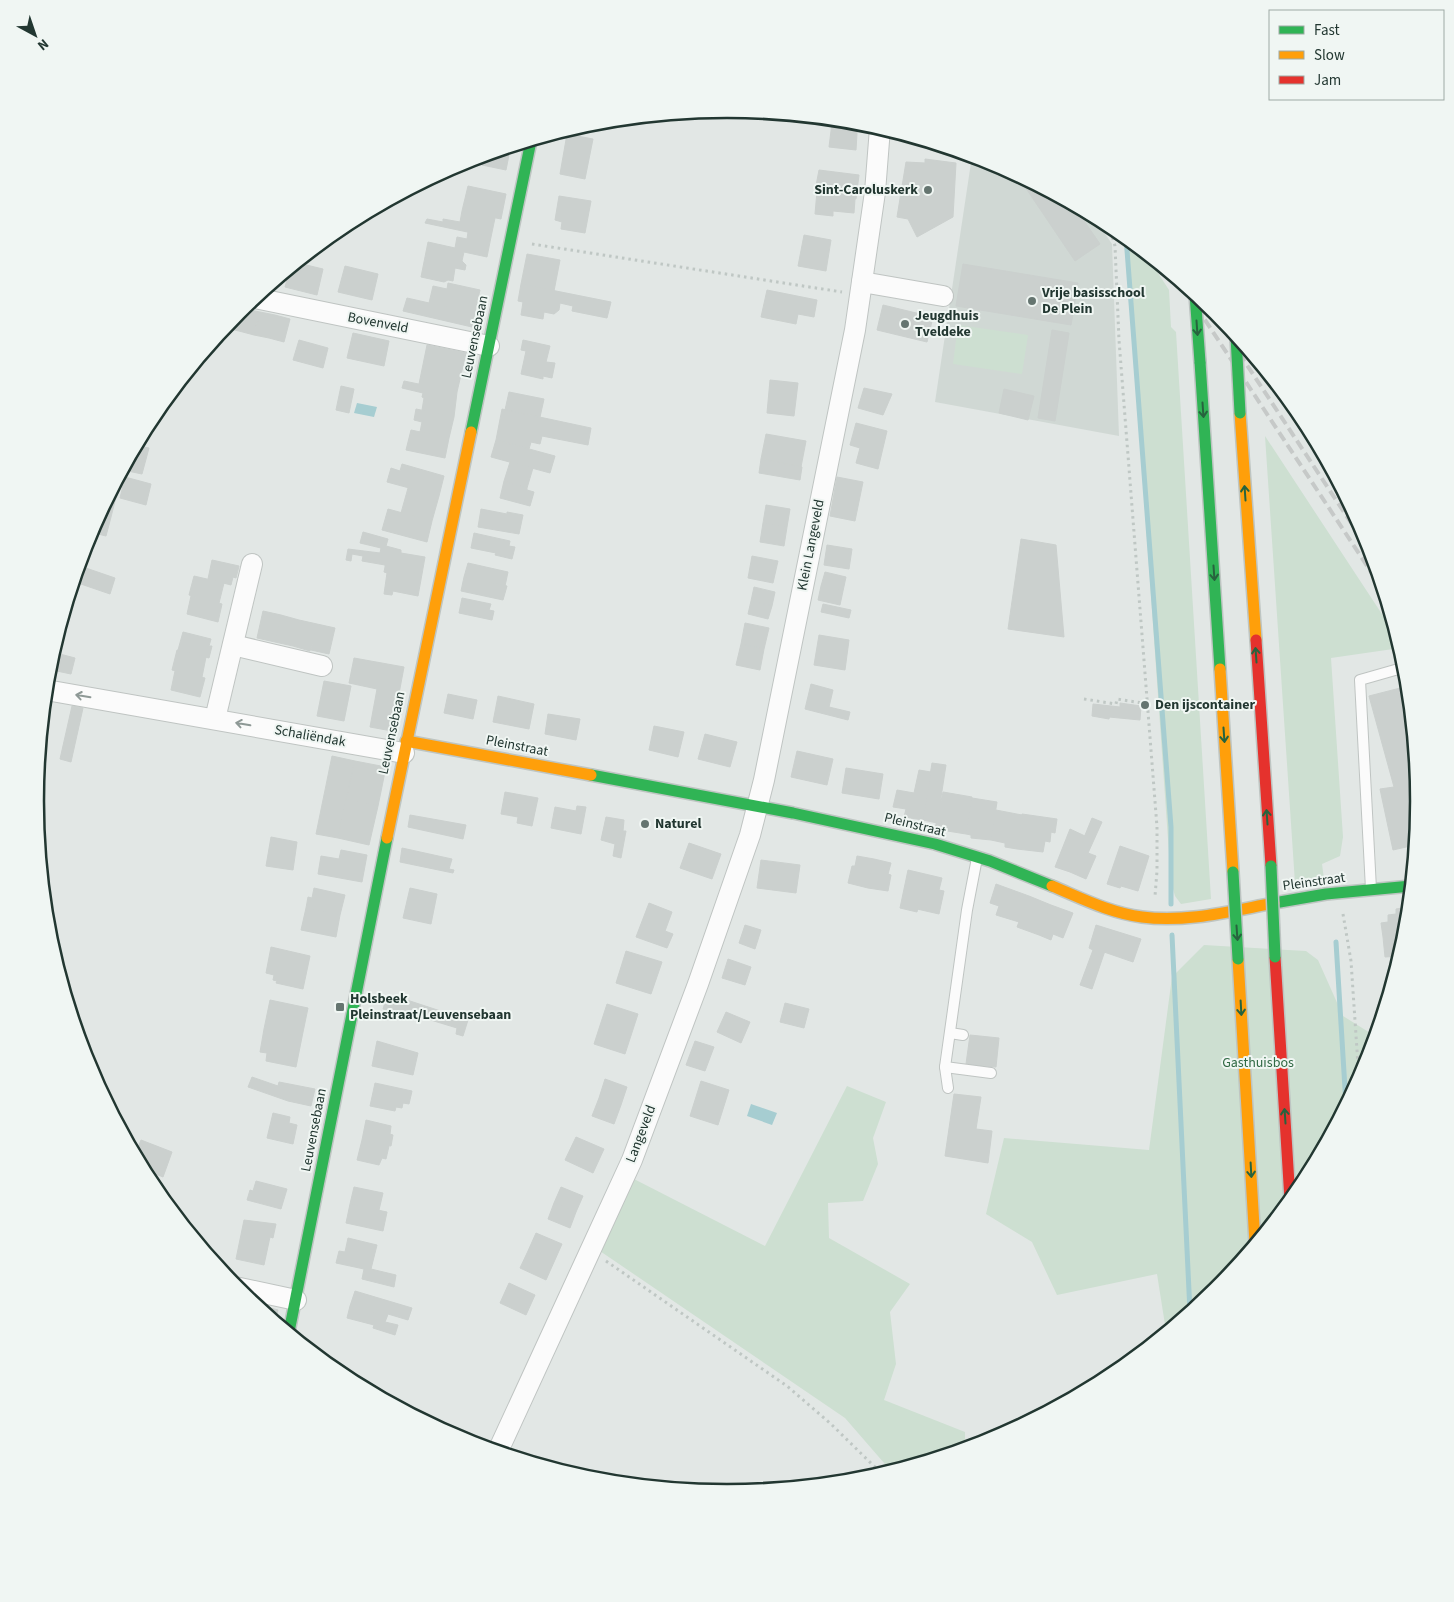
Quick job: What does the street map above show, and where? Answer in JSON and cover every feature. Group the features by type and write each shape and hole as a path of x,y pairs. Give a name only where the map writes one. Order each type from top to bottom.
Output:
{"main road":[{"name":"Leuvensebaan","path":"290,1326 405,747 530,147"},
{"path":"1196,305 1255,1234"},
{"path":"1237,346 1271,866 1289,1189"},
{"name":"Pleinstraat","path":"405,747 757,807 935,844 1037,879 1114,911 1142,917 1176,918 1200,916 1326,894 1404,886"}],"street":[{"name":"Klein Langeveld","path":"757,807 855,330 854,287 876,192 880,135"},
{"path":"854,287 943,296"},
{"name":"Bovenveld","path":"268,295 488,346"},
{"path":"215,719 252,564"},
{"path":"233,645 322,666"},
{"name":"Schaliëndak","path":"53,691 215,719 405,747"},
{"name":"Langeveld","path":"501,1445 632,1160 674,1049 750,835 757,807"},
{"path":"252,1291 296,1300"}],"lane":[{"path":"1371,889 1360,680 1397,669"},
{"path":"948,1088 944,1067 967,910 977,858"},
{"path":"950,1033 963,1035"},
{"path":"944,1067 991,1073"}],"path":[{"path":"1113,237 1115,246 1119,340 1157,827 1157,871 1154,902"},
{"path":"530,243 854,287"},
{"path":"1084,699 1116,704 1117,699 1148,704"},
{"path":"1342,910 1351,961 1358,1062"},
{"path":"590,1250 787,1386 832,1424 875,1467"}],"shaded area":[{"name":"Vrije basisschool De Plein","path":"971,163 1029,188 1069,209 1103,230 1112,244 1119,436 935,402"}],"green space":[{"path":"1127,247 1156,269 1169,290 1171,327 1176,332 1211,899 1181,904 1175,896 1171,882"},
{"path":"958,325 1028,335 1022,374 953,364"},
{"path":"1265,436 1386,620 1393,649 1331,658 1343,837 1340,856 1322,864 1324,879 1295,883"},
{"name":"Gasthuisbos","path":"1204,945 1306,951 1318,960 1343,1016 1369,1033 1340,1103 1319,1143 1295,1181 1241,1251 1210,1284 1165,1325 1157,1274 1057,1295 1032,1242 986,1214 1004,1138 1149,1150 1172,977"},
{"path":"847,1086 886,1102 873,1138 878,1164 863,1201 828,1203 829,1238 910,1284 890,1312 896,1364 884,1400 965,1432 965,1441 886,1465 845,1418 597,1249 632,1178 765,1246"}],"water":[{"path":"357,403 377,407 374,417 354,413"},
{"path":"751,1104 777,1113 772,1125 747,1116"}],"building":[{"path":"831,126 857,131 857,133 831,131"},
{"path":"831,131 857,133 856,150 829,147"},
{"path":"574,135 593,139 585,179 560,174 566,137"},
{"path":"506,154 509,155 506,170 482,165"},
{"name":"Sint-Caroluskerk","path":"925,159 956,163 953,217 917,237 908,219 897,217 906,162 925,163"},
{"path":"819,170 859,175 856,199 815,191"},
{"path":"468,186 506,194 501,219 462,211"},
{"name":"Vrije basisschool De Plein","path":"1024,186 1081,217 1100,244 1075,261"},
{"path":"817,191 833,193 833,196 855,199 854,213 833,211 833,216 815,214"},
{"path":"559,196 591,201 585,233 561,229 562,222 555,220"},
{"path":"462,211 495,218 491,237 425,223 427,219 443,222 443,219 460,222"},
{"path":"468,232 491,237 487,257 464,252 462,261 466,265 465,270 455,268 453,281 448,280 444,282 421,277 428,242 455,248 457,237 467,239"},
{"path":"804,235 831,240 826,271 798,266"},
{"path":"527,254 560,260 554,291 521,284"},
{"name":"Vrije basisschool De Plein","path":"963,264 1078,283 1071,325 956,306"},
{"path":"304,265 323,269 317,295 285,287 287,278"},
{"path":"345,266 378,274 372,300 338,292"},
{"path":"448,283 480,290 476,307 448,300 447,307 429,303 433,286 447,289"},
{"path":"521,284 611,302 607,318 572,311 573,306 560,303 559,310 554,314 544,312 543,319 521,315 523,302 518,301"},
{"path":"767,290 817,300 814,317 798,314 796,324 761,317"},
{"path":"407,298 447,307 448,300 476,307 472,327 403,311"},
{"name":"Jeugdhuis Tveldeke","path":"883,305 933,317 927,342 877,330"},
{"path":"252,310 260,312 254,335 239,331 242,320"},
{"path":"260,312 275,315 269,338 254,335"},
{"path":"275,315 290,319 284,342 269,338"},
{"path":"242,320 239,331 233,330"},
{"path":"1052,330 1069,333 1055,421 1038,418"},
{"path":"353,333 389,341 384,366 347,358"},
{"path":"299,340 328,348 323,368 293,360"},
{"path":"523,340 550,346 546,362 555,363 552,378 543,376 543,379 521,374 526,351 521,350"},
{"path":"427,345 466,353 457,392 419,384"},
{"path":"770,380 798,383 794,416 767,413"},
{"path":"404,381 457,392 454,417 422,410 423,393 402,388"},
{"path":"341,386 354,389 349,413 336,410"},
{"path":"864,388 892,394 883,415 858,408"},
{"path":"1004,389 1034,396 1028,420 999,413"},
{"path":"509,392 544,399 540,417 505,410"},
{"path":"416,409 454,417 449,438 420,432 422,422 414,420"},
{"path":"502,409 591,428 588,445 542,436 540,444 531,442 529,449 496,440"},
{"path":"856,423 887,431 878,469 856,463 860,448 850,445"},
{"path":"411,430 449,438 445,458 406,450"},
{"path":"766,434 806,441 801,467 761,459"},
{"path":"496,440 555,456 550,473 491,457"},
{"path":"143,447 149,448 142,474 129,471"},
{"path":"761,459 802,467 800,480 759,473"},
{"path":"510,462 533,468 527,488 504,481"},
{"path":"402,464 444,476 439,496 387,482 391,468 400,471"},
{"path":"125,477 151,484 146,505 120,498"},
{"path":"837,477 863,482 855,521 830,516"},
{"path":"504,481 534,492 530,506 500,498"},
{"path":"408,488 439,496 432,521 401,513"},
{"path":"116,497 111,517 107,516"},
{"path":"766,505 790,509 787,527 763,523"},
{"path":"388,509 432,521 427,542 382,530"},
{"path":"481,509 523,515 519,534 478,527"},
{"path":"107,516 111,517 106,536 99,534"},
{"path":"763,523 787,527 784,546 760,542"},
{"path":"363,532 388,539 386,546 401,550 401,553 425,557 422,574 362,561 363,556 352,554 351,561 346,560 348,549 380,553 381,548 360,543"},
{"path":"474,533 510,541 509,546 515,547 512,559 495,555 496,553 471,548"},
{"path":"1021,539 1056,545 1064,637 1008,629"},
{"path":"827,545 852,549 849,569 824,565"},
{"path":"752,556 778,561 773,583 748,578"},
{"path":"212,560 239,566 236,578 233,577 231,585 208,579"},
{"path":"468,563 508,572 505,586 464,577"},
{"path":"385,567 422,574 418,596 393,591 392,595 384,594 387,573 384,572"},
{"path":"85,568 115,578 110,594 79,583"},
{"path":"825,572 846,577 843,591 821,586"},
{"path":"194,576 224,583 219,603 189,595"},
{"path":"464,577 507,586 503,600 461,591"},
{"path":"821,586 843,591 840,605 818,600"},
{"path":"754,587 775,592 772,606 751,601"},
{"path":"191,596 222,604 218,622 187,614"},
{"path":"462,598 491,604 489,610 494,611 492,620 459,613"},
{"path":"751,601 772,606 768,619 748,614"},
{"path":"823,604 851,610 849,618 821,612"},
{"path":"263,611 281,615 275,642 257,638"},
{"path":"281,615 299,620 293,646 275,642"},
{"path":"299,620 317,624 310,651 293,646"},
{"path":"745,623 769,628 764,649 741,644"},
{"path":"317,624 335,628 329,654 311,650"},
{"path":"183,632 211,639 209,646 212,646 209,658 178,650"},
{"path":"819,635 849,640 845,670 814,665"},
{"path":"741,644 764,649 760,670 736,665"},
{"path":"177,650 206,657 202,677 172,670"},
{"path":"60,654 75,658 71,674 57,671"},
{"path":"354,658 404,667 392,731 370,727 377,689 349,683"},
{"path":"175,671 205,678 200,697 171,690"},
{"path":"324,681 351,686 344,721 317,716"},
{"path":"811,684 833,690 829,707 850,712 848,720 805,709"},
{"path":"1400,688 1409,756 1409,846 1393,850 1380,789 1394,787 1369,696"},
{"path":"448,694 477,700 473,719 444,713"},
{"path":"498,696 534,704 529,729 493,722"},
{"path":"1120,703 1141,706 1140,720 1109,717 1111,706 1120,707"},
{"path":"1093,704 1111,706 1109,719 1092,716"},
{"path":"72,706 83,708 71,762 60,759"},
{"path":"548,714 580,719 576,740 545,734"},
{"path":"654,726 684,732 678,757 649,750"},
{"path":"705,734 737,742 730,767 698,759"},
{"path":"797,751 833,759 827,785 791,777"},
{"path":"332,756 355,761 338,838 316,834"},
{"path":"355,761 386,767 378,806 346,799"},
{"path":"932,763 946,765 937,823 923,820"},
{"path":"846,768 883,774 879,799 842,793"},
{"path":"919,770 931,772 923,820 904,817 906,809 893,807 897,790 914,793"},
{"path":"505,792 538,798 532,826 517,823 518,817 501,814"},
{"path":"943,792 972,797 966,834 935,829"},
{"path":"972,798 997,802 991,840 971,838 971,835 966,834"},
{"path":"346,799 378,806 369,845 338,838"},
{"path":"577,806 586,807 581,834 551,828 555,807 576,811"},
{"path":"996,810 1022,815 1017,849 1005,847 1005,843 991,840"},
{"path":"1022,814 1057,819 1055,833 1051,832 1050,842 1045,841 1043,852 1017,849"},
{"path":"410,815 466,825 463,839 408,827"},
{"path":"606,817 624,820 623,831 626,831 621,858 613,856 615,844 601,840"},
{"path":"1092,818 1102,822 1088,853 1096,856 1086,879 1070,872"},
{"path":"1070,829 1085,836 1070,872 1055,867"},
{"path":"271,837 297,842 293,870 266,866"},
{"path":"689,843 721,854 712,879 680,868"},
{"path":"1120,846 1149,856 1138,891 1107,884"},
{"path":"402,848 452,859 449,869 454,870 453,873 400,862"},
{"path":"341,850 367,855 362,882 318,874 321,856 339,859"},
{"path":"857,856 874,859 868,888 848,883 852,866 855,866"},
{"path":"874,859 891,863 888,874 891,875 888,891 868,888"},
{"path":"761,860 800,865 796,893 757,888"},
{"path":"908,870 925,874 917,912 900,908"},
{"path":"925,874 942,878 939,890 944,891 939,914 917,909"},
{"path":"996,884 1029,896 1019,922 996,915 999,906 990,903"},
{"path":"314,888 345,895 340,915 306,908 308,897 312,898"},
{"path":"410,888 437,894 431,924 403,918"},
{"path":"1029,896 1051,905 1039,935 1017,927"},
{"path":"649,903 672,912 665,931 673,934 667,948 636,937"},
{"path":"1051,905 1073,913 1063,938 1053,934 1051,940 1039,935"},
{"path":"306,908 340,915 336,937 301,930"},
{"path":"1401,908 1397,935 1383,937 1381,923 1388,922 1388,915 1396,914 1396,909"},
{"path":"745,925 761,930 755,949 739,943"},
{"path":"1096,925 1112,930 1092,989 1080,985 1093,950 1089,948"},
{"path":"1112,930 1141,939 1133,962 1104,952"},
{"path":"1397,935 1392,957 1385,957 1383,937"},
{"path":"271,947 310,956 303,989 276,983 277,981 273,980 274,975 266,973"},
{"path":"626,951 662,962 651,994 616,983"},
{"path":"728,959 751,967 745,985 722,978"},
{"path":"387,996 407,1000 468,1020 463,1036 456,1034 457,1028 383,1009"},
{"path":"270,1000 308,1008 302,1037 264,1029"},
{"path":"785,1003 809,1009 804,1028 780,1022"},
{"path":"607,1004 638,1014 625,1054 594,1044"},
{"path":"726,1012 750,1022 741,1043 717,1032"},
{"path":"264,1029 302,1037 296,1067 266,1061 267,1053 260,1052"},
{"path":"970,1035 999,1038 996,1067 966,1064"},
{"path":"377,1041 418,1053 413,1075 372,1066"},
{"path":"695,1041 714,1047 705,1071 686,1065"},
{"path":"252,1077 278,1086 279,1082 315,1089 311,1106 288,1101 248,1087"},
{"path":"605,1079 627,1087 621,1105 599,1098"},
{"path":"701,1081 729,1090 718,1125 690,1116"},
{"path":"375,1083 412,1091 409,1104 403,1103 402,1108 396,1107 395,1111 370,1106"},
{"path":"954,1094 981,1097 976,1129 992,1131 988,1163 945,1156"},
{"path":"599,1098 621,1105 614,1124 592,1116"},
{"path":"273,1113 290,1117 289,1123 297,1125 293,1144 267,1138"},
{"path":"366,1120 391,1126 390,1134 393,1135 391,1146 362,1140"},
{"path":"576,1137 604,1149 593,1173 565,1160"},
{"path":"141,1140 172,1152 163,1177 154,1174 138,1148"},
{"path":"362,1140 389,1146 386,1159 382,1158 379,1165 357,1160"},
{"path":"256,1181 287,1189 281,1209 247,1200 250,1190 253,1191"},
{"path":"354,1187 383,1193 379,1210 350,1204"},
{"path":"561,1187 583,1196 576,1212 554,1203"},
{"path":"554,1203 576,1212 570,1228 548,1219"},
{"path":"350,1204 387,1212 383,1231 346,1223"},
{"path":"244,1220 276,1224 273,1238 270,1237 264,1265 236,1259"},
{"path":"536,1233 562,1244 554,1262 528,1251"},
{"path":"348,1238 377,1245 371,1269 396,1275 394,1287 362,1279 364,1269 336,1263 339,1251 345,1252"},
{"path":"528,1251 554,1262 546,1280 520,1268"},
{"path":"509,1283 535,1295 526,1315 500,1303"},
{"path":"355,1291 412,1308 408,1320 388,1314 387,1317 350,1306"},
{"path":"350,1306 387,1317 385,1322 398,1325 395,1335 373,1328 374,1325 347,1318"},
{"path":"269,1308 278,1310 277,1315"}],"waterway":[{"path":"1127,247 1171,827 1171,904"},
{"path":"1172,935 1190,1303"},
{"path":"1336,942 1345,1091"}],"railway":[{"path":"1194,303 1370,570"},
{"path":"1230,339 1349,520"}],"traffic: fast":[{"path":"471,432 530,147"},
{"path":"1196,305 1200,362"},
{"path":"1237,346 1240,413"},
{"path":"1200,362 1220,669"},
{"path":"591,775 793,813 935,844 990,861 1052,886"},
{"path":"290,1326 387,838"},
{"path":"1271,866 1275,957"},
{"path":"1233,872 1238,959"},
{"path":"1274,903 1326,894 1404,887"}],"traffic: slow":[{"path":"1240,413 1256,640"},
{"path":"387,838 471,432"},
{"path":"1220,669 1233,872"},
{"path":"406,741 591,775"},
{"path":"1052,886 1119,912 1142,917 1192,917 1274,903"},
{"path":"1238,959 1254,1235"}],"traffic: jam":[{"path":"1256,640 1271,866"},
{"path":"1275,957 1289,1189"}],"place":[{"name":"Sint-Caroluskerk","path":"928,190"},
{"name":"Vrije basisschool De Plein","path":"1032,301"},
{"name":"Jeugdhuis Tveldeke","path":"905,324"},
{"name":"Den ijscontainer","path":"1145,705"},
{"name":"Naturel","path":"645,824"},
{"name":"Holsbeek Pleinstraat/Leuvensebaan","path":"340,1007"}]}
